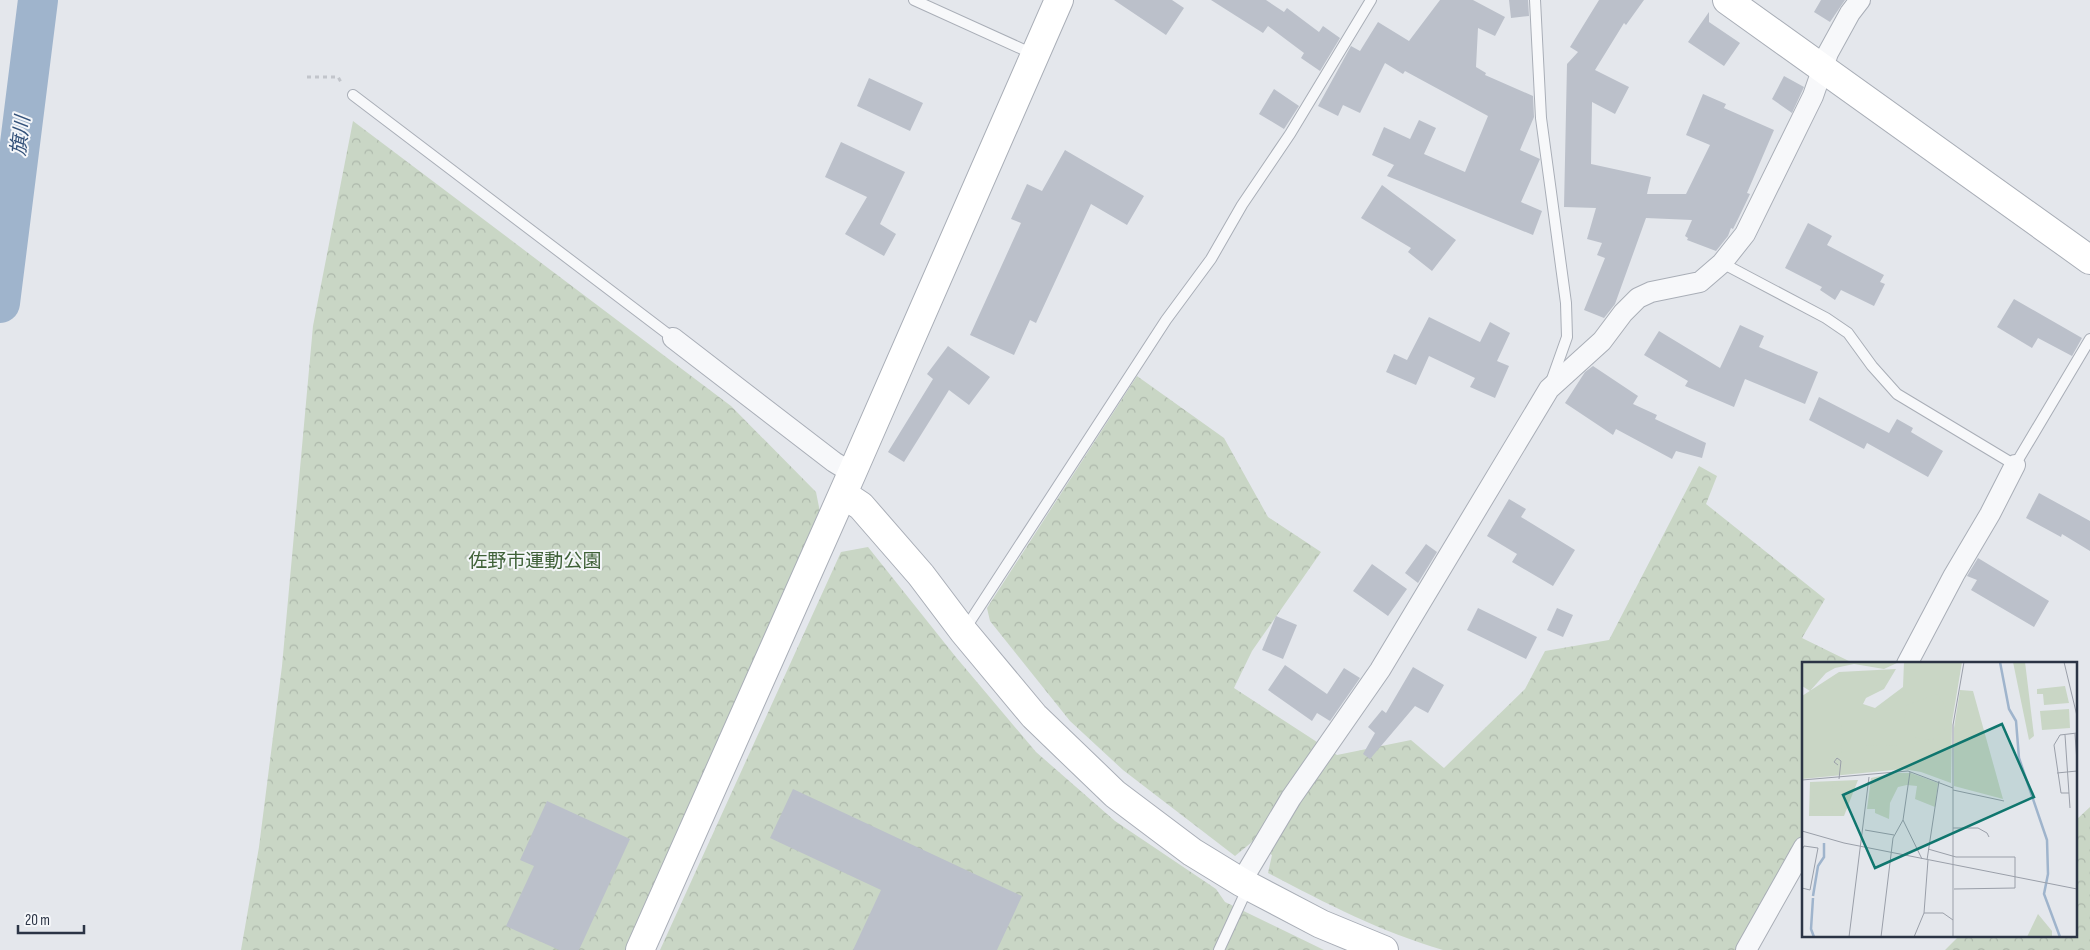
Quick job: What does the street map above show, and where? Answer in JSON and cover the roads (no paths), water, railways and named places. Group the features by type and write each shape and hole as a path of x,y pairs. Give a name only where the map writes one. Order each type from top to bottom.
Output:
{"street":[{"path":"640,950 1059,0"},
{"path":"1727,0 2090,260"},
{"path":"1244,884 1250,864 1292,798 1380,670 1549,389 1602,341 1623,313 1638,298 1651,292 1700,282 1722,263 1745,234 1813,96 1828,53 1850,13 1860,0"},
{"path":"673,338 834,462 861,506 921,575 964,632 1034,716 1115,794 1192,852 1244,884 1321,924 1384,950"},
{"path":"1908,662 2015,465"},
{"path":"1746,950 1802,851"}],"lane":[{"path":"914,0 1034,55"},
{"path":"964,632 1166,320 1211,259 1242,205 1290,134 1371,0"},
{"path":"1534,0 1541,118 1566,303 1567,337 1549,389"},
{"path":"353,95 673,338"},
{"path":"1722,263 1826,318 1848,333 1872,366 1897,394 2015,465 2090,339"},
{"path":"1219,950 1244,884"}],"waterway":[{"name":"旗川","path":"0,303 38,0"}],"park label":[{"name":"佐野市運動公園","path":"535,561"}]}
